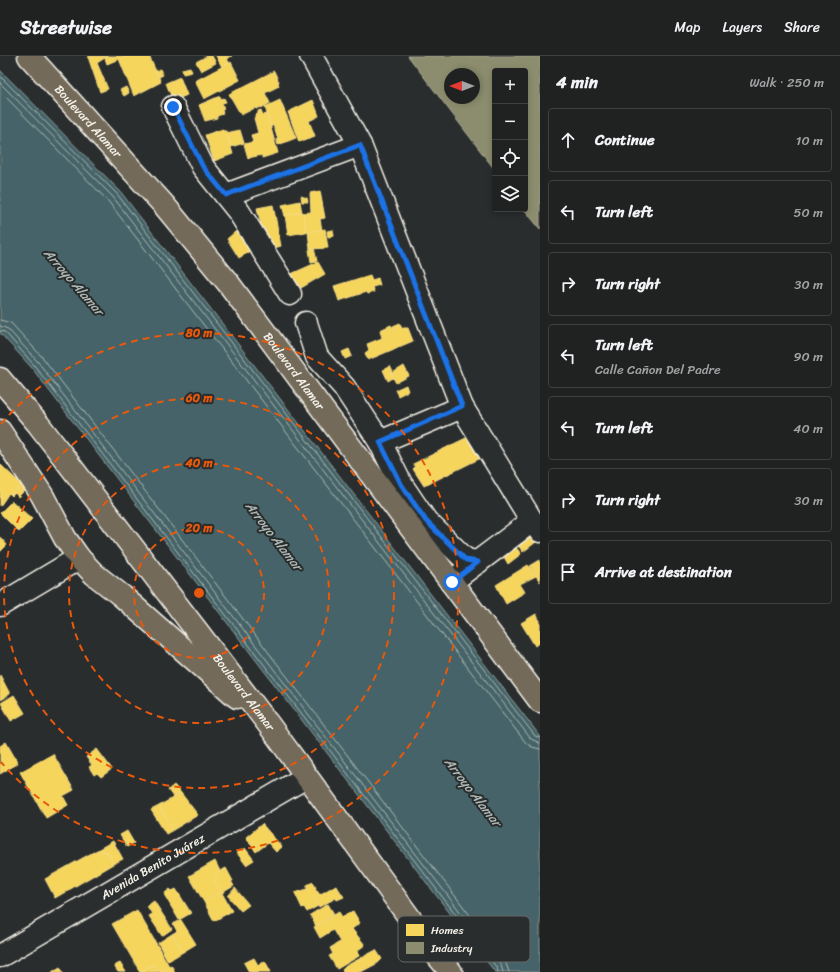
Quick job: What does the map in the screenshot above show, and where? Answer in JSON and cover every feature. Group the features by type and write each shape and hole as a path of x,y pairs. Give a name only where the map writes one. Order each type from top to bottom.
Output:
{"highway":[{"name":"Boulevard Alamar","path":"29,56 164,205 229,284 540,700"},
{"name":"Boulevard Alamar","path":"0,379 39,425 269,725 408,916"},
{"path":"0,431 42,495 65,538 79,558 94,574 122,596 180,649 269,725"},
{"name":"Boulevard Alamar","path":"443,962 451,972"}],"street":[{"path":"311,56 360,145 462,406 536,526 478,562 452,582"},
{"path":"173,107 203,167 239,212 290,294"},
{"path":"226,195 360,145"},
{"path":"306,323 317,357 344,387 380,442 401,484 426,521 466,560 478,562"},
{"path":"380,442 462,406"},
{"path":"0,605 79,558"},
{"name":"Avenida Benito Juárez","path":"0,956 306,777"}],"water":[{"name":"Arroyo Alamar","path":"0,70 120,191 540,736 540,972 495,972 487,962 530,962 530,916 452,916 31,367 0,333"}],"building: Homes":[{"path":"108,56 97,63 108,89 100,92 88,57"},
{"path":"108,56 149,56 161,82 134,96 119,59 107,64 105,58"},
{"path":"207,56 212,56 216,63 201,71 196,62"},
{"path":"216,56 232,56 227,58 229,63 222,67"},
{"path":"231,62 240,80 204,99 195,81"},
{"path":"190,67 192,72 183,74 182,69"},
{"path":"160,69 163,75 159,77 156,71"},
{"path":"274,71 279,82 279,86 265,93 270,103 241,115 229,94"},
{"path":"180,77 187,95 173,101 166,83"},
{"path":"126,87 129,93 124,96 120,90"},
{"path":"220,96 221,99 224,98 226,102 222,103 224,109 222,110 223,114 217,116 217,118 205,121 199,105"},
{"path":"280,100 296,138 278,145 276,139 278,139 273,125 271,127 265,107"},
{"path":"313,100 319,116 309,121 315,136 299,142 288,112"},
{"path":"261,110 263,115 267,114 278,153 262,158 262,155 248,158 244,144 253,142 251,135 258,133 254,118 255,115 258,114 258,111"},
{"path":"223,129 223,131 226,131 233,154 214,161 205,135"},
{"path":"240,130 244,143 231,147 226,133"},
{"path":"320,191 325,218 320,219 322,230 306,232 303,213 311,212 310,193"},
{"path":"301,196 307,198 308,202 302,202"},
{"path":"300,201 302,213 285,216 282,205"},
{"path":"273,205 281,246 267,250 257,208"},
{"path":"303,212 306,232 288,235 285,215"},
{"path":"243,225 256,247 239,258 227,239"},
{"path":"325,229 328,248 310,249 308,232"},
{"path":"333,230 334,236 328,237 327,231"},
{"path":"314,248 317,261 311,262 309,250"},
{"path":"318,262 325,274 301,288 291,274"},
{"path":"370,275 372,280 378,278 380,285 372,287 374,292 367,294 366,292 339,301 334,286"},
{"path":"400,323 402,328 408,328 413,341 368,360 365,353 369,350 367,344 382,338 380,330 391,325 395,331 393,326"},
{"path":"349,349 352,356 345,359 342,352"},
{"path":"390,366 393,372 391,374 393,378 388,381 383,370"},
{"path":"404,366 409,376 396,383 391,374"},
{"path":"406,385 408,391 398,396 395,390"},
{"path":"470,436 481,458 424,486 413,469 415,467 413,464"},
{"path":"0,464 22,485 11,495 9,493 0,506"},
{"path":"22,485 26,489 18,497 15,493 12,496 11,495"},
{"path":"12,501 32,519 19,532 0,513"},
{"path":"525,530 536,542 523,552 517,544 515,546 521,554 508,564 504,557 487,569 485,566"},
{"path":"0,537 7,545 0,552"},
{"path":"540,560 540,582 530,566"},
{"path":"528,565 536,576 520,584 525,592 506,604 496,585"},
{"path":"536,614 540,621 540,643 535,646 521,623"},
{"path":"0,675 10,694 0,700"},
{"path":"14,695 25,713 11,721 1,703"},
{"path":"6,742 18,763 0,774 0,746"},
{"path":"97,749 112,769 101,777 97,773 94,775 89,767 92,765 86,757"},
{"path":"53,754 74,790 63,796 68,805 46,818 20,772"},
{"path":"174,785 181,793 173,797 168,790"},
{"path":"181,793 198,815 173,830 159,806"},
{"path":"159,806 173,830 166,834 151,810"},
{"path":"262,824 282,847 276,852 268,843 256,852 246,837"},
{"path":"127,831 134,843 127,847 120,835"},
{"path":"113,841 123,859 113,864 108,853 99,849"},
{"path":"245,848 254,860 246,865 237,853"},
{"path":"99,849 108,853 113,864 55,898 45,879"},
{"path":"215,861 220,871 215,874 217,878 215,881 221,891 204,902 189,876"},
{"path":"226,868 234,886 222,893 232,911 214,921 204,902 221,891 215,881 217,878 215,874"},
{"path":"313,882 320,895 314,898 318,906 307,912 304,907 302,908 295,893 307,889 307,885"},
{"path":"336,885 344,897 337,900 336,898 319,907 314,898"},
{"path":"235,888 249,905 241,911 228,896"},
{"path":"170,889 172,891 176,889 191,913 179,920 165,896 165,893"},
{"path":"154,901 172,929 162,936 149,916 152,914 147,906"},
{"path":"328,904 334,914 316,926 310,915"},
{"path":"137,910 169,966 159,972 154,964 140,972 112,924"},
{"path":"353,911 360,923 352,929 365,945 358,950 359,956 337,969 329,956 333,954 330,948 340,942 333,930 320,938 314,927 339,912 342,917"},
{"path":"181,920 196,944 183,952 172,934 177,931 173,924"},
{"path":"172,934 183,952 168,961 158,943"},
{"path":"376,950 382,959 378,963 361,972 344,972 342,970 346,966"},
{"path":"254,958 258,965 265,961 271,972 249,972 244,963"},
{"path":"120,963 126,972 118,972 114,966"},
{"path":"154,964 158,972 140,972"},
{"path":"171,965 175,972 159,972 169,966"},
{"path":"60,967 63,972 52,972"}],"building: Industry":[{"path":"408,56 540,56 540,229 526,212 528,212 528,68 492,68 492,166 445,104 480,104 480,68 444,68 444,103"}],"route":[{"path":"173,107 203,167 226,195 360,145 462,406 380,442 401,484 426,521 466,560 478,562 452,582"}]}
